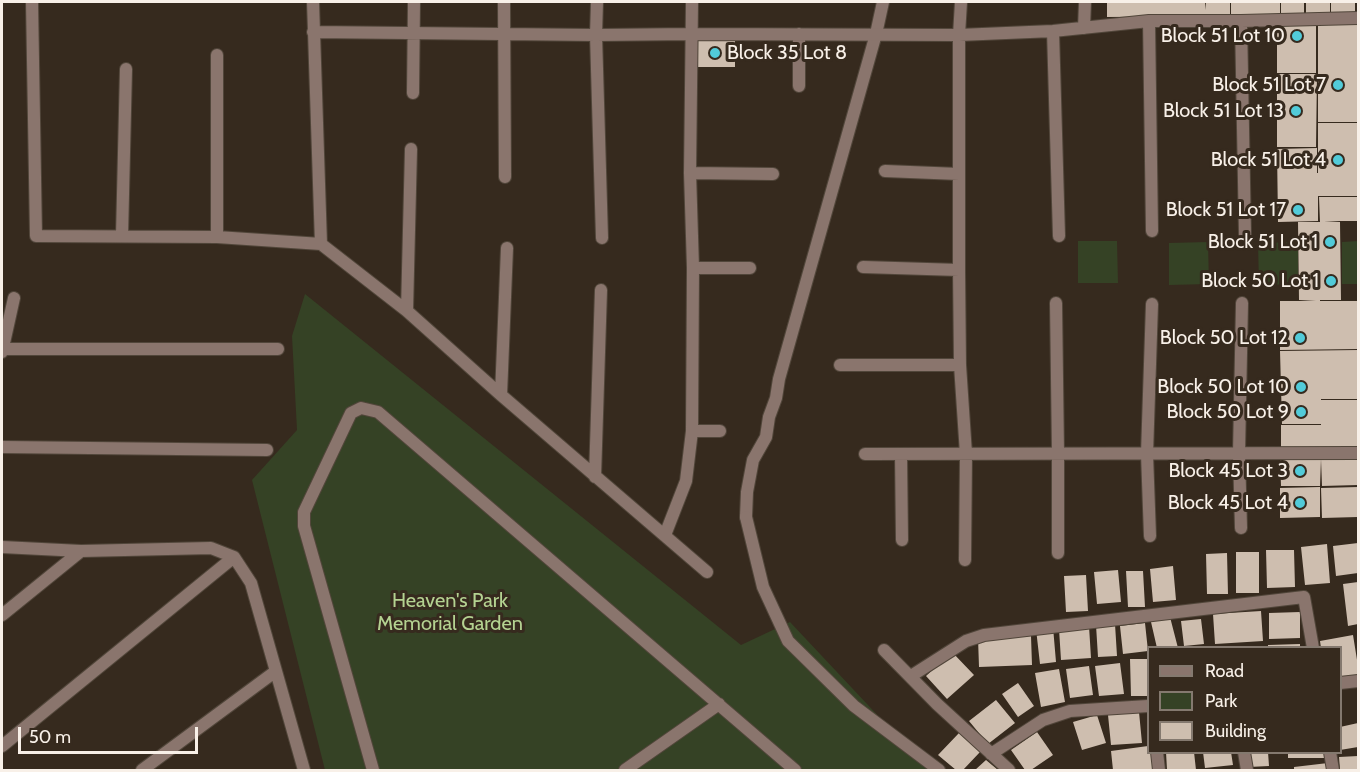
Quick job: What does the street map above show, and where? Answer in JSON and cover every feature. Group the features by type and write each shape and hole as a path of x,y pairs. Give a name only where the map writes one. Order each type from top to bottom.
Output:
{"street":[{"path":"32,2 36,236 217,237 321,244 407,311 707,572"},
{"path":"313,2 321,244"},
{"path":"413,93 414,2"},
{"path":"504,2 505,177"},
{"path":"597,2 602,238"},
{"path":"666,535 686,481 692,431 693,268 690,173 692,2"},
{"path":"883,2 779,379 766,437 753,460 747,492 746,517 763,587 788,641 854,706 939,771"},
{"path":"961,2 959,270 960,365 966,454 965,560"},
{"path":"1084,28 1085,2"},
{"path":"313,32 596,36 691,33 959,35 1053,31 1149,21 1359,18"},
{"path":"1149,21 1152,231"},
{"path":"1241,21 1245,235"},
{"path":"1053,31 1059,236"},
{"path":"799,34 799,86"},
{"path":"217,55 217,237"},
{"path":"122,236 126,69"},
{"path":"407,311 411,149"},
{"path":"885,171 959,174"},
{"path":"690,173 773,174"},
{"path":"501,395 507,248"},
{"path":"863,267 959,270"},
{"path":"693,268 750,268"},
{"path":"596,477 601,290"},
{"path":"14,298 2,351 278,350"},
{"path":"1056,303 1058,553"},
{"path":"1241,528 1239,453 1242,303"},
{"path":"1150,536 1147,454 1152,304"},
{"path":"840,364 960,365"},
{"path":"373,771 304,526 304,512 351,413 361,408 378,412 795,771"},
{"path":"692,431 720,431"},
{"path":"2,447 267,450"},
{"path":"865,454 1359,453"},
{"path":"901,454 902,540"},
{"path":"2,547 81,551 211,548 234,557 251,583 304,771"},
{"path":"2,615 81,551"},
{"path":"2,746 234,557"},
{"path":"911,676 966,641 984,635 1305,597 1313,646"},
{"path":"884,650 937,704 1009,771"},
{"path":"142,771 276,671"},
{"path":"1342,683 1359,681"},
{"path":"625,771 718,704"},
{"path":"991,754 1043,720 1070,711 1147,706"},
{"path":"1157,754 1159,771"},
{"path":"1244,754 1247,771"},
{"path":"1330,754 1333,771"}],"green space":[{"path":"1078,241 1117,241 1118,283 1078,283"},
{"path":"1358,241 1358,284 1342,284 1342,242"},
{"path":"1208,242 1209,284 1169,285 1169,243"},
{"path":"1298,242 1298,284 1259,285 1258,243"},
{"name":"Heaven's Park Memorial Garden","path":"305,294 741,645 790,622 883,721 933,770 325,770 252,480 297,430 292,336"}],"building":[{"path":"1107,2 1205,2 1205,10 1206,2 1230,2 1230,16 1107,17"},
{"path":"1231,2 1280,2 1280,16 1231,16"},
{"path":"1281,2 1304,2 1304,16 1281,16"},
{"path":"1306,2 1330,2 1330,16 1306,16"},
{"path":"1331,2 1355,2 1355,16 1331,16"},
{"path":"1316,24 1316,73 1277,73 1277,25"},
{"path":"1318,24 1358,24 1358,122 1318,122"},
{"name":"Block 35 Lot 8","path":"696,38 735,38 735,67 696,67"},
{"path":"1277,74 1317,74 1316,147 1277,147"},
{"path":"1318,123 1358,123 1358,196 1318,196 1318,221 1278,222 1277,149 1317,148 1318,173"},
{"path":"1319,197 1358,197 1358,221 1324,221 1340,222 1341,300 1320,301 1358,301 1358,349 1280,350 1280,301 1316,301 1299,300 1298,222 1320,222"},
{"path":"1358,350 1358,399 1321,400 1358,400 1358,448 1281,449 1281,425 1321,424 1282,424 1280,351"},
{"path":"1358,455 1358,485 1322,486 1321,459 1320,486 1281,486 1280,456"},
{"name":"Block 45 Lot 4","path":"1320,487 1320,517 1280,518 1280,488"},
{"path":"1358,487 1358,517 1322,518 1321,488"},
{"path":"1358,543 1358,573 1336,576 1333,546"},
{"path":"1327,544 1330,583 1305,585 1301,547"},
{"path":"1266,550 1294,550 1295,587 1267,588"},
{"path":"1236,552 1259,552 1259,593 1236,593"},
{"path":"1227,553 1228,594 1207,594 1206,554"},
{"path":"1173,566 1176,600 1153,602 1150,569"},
{"path":"1118,570 1121,602 1097,604 1094,572"},
{"path":"1126,571 1143,571 1145,607 1128,607"},
{"path":"1086,575 1088,611 1066,612 1064,576"},
{"path":"1358,582 1358,624 1348,626 1343,584"},
{"path":"1261,611 1263,641 1215,644 1213,614"},
{"path":"1300,612 1300,638 1269,639 1269,613"},
{"path":"1170,617 1177,646 1157,646 1151,622"},
{"path":"1201,619 1204,644 1184,646 1181,621"},
{"path":"1145,623 1147,651 1123,654 1120,626"},
{"path":"1115,624 1117,656 1098,657 1096,625"},
{"path":"1089,626 1091,658 1061,660 1059,629"},
{"path":"1053,627 1056,662 1040,664 1036,629"},
{"path":"1353,635 1358,675 1342,679 1342,646 1321,646 1320,641"},
{"path":"1031,636 1032,665 979,667 978,638"},
{"path":"1300,644 1300,646 1268,646"},
{"path":"952,652 974,675 947,699 926,676"},
{"path":"1130,659 1147,659 1147,696 1131,696"},
{"path":"1120,663 1124,694 1099,696 1095,666"},
{"path":"1089,666 1093,695 1070,698 1066,669"},
{"path":"1059,669 1065,702 1041,707 1035,673"},
{"path":"1018,683 1034,706 1018,717 1002,694"},
{"path":"996,700 1015,723 988,744 969,721"},
{"path":"1139,712 1142,743 1111,745 1108,715"},
{"path":"1097,715 1106,743 1082,750 1073,722"},
{"path":"1358,723 1358,747 1342,750 1342,727"},
{"path":"1037,732 1053,755 1031,770 1025,770 1011,750"},
{"path":"959,733 980,752 963,770 956,770 938,755"},
{"path":"1147,746 1147,754 1152,754 1154,770 1113,770 1111,751"},
{"path":"1166,754 1194,754 1196,770 1167,770"},
{"path":"1203,754 1231,754 1233,765 1205,768"},
{"path":"1248,754 1268,754 1269,766 1249,767"},
{"path":"1288,754 1325,754 1325,758 1288,758"},
{"path":"1358,756 1358,770 1340,770 1339,757"},
{"path":"986,760 998,770 975,770"},
{"path":"1328,763 1329,770 1294,770 1294,767"}],"place":[{"name":"Block 51 Lot 10","path":"1297,36"},
{"name":"Block 35 Lot 8","path":"715,53"},
{"name":"Block 51 Lot 7","path":"1338,85"},
{"name":"Block 51 Lot 13","path":"1296,111"},
{"name":"Block 51 Lot 4","path":"1338,160"},
{"name":"Block 51 Lot 17","path":"1298,210"},
{"name":"Block 51 Lot 1","path":"1330,242"},
{"name":"Block 50 Lot 1","path":"1331,281"},
{"name":"Block 50 Lot 12","path":"1300,338"},
{"name":"Block 50 Lot 10","path":"1301,387"},
{"name":"Block 50 Lot 9","path":"1301,412"},
{"name":"Block 45 Lot 3","path":"1300,471"},
{"name":"Block 45 Lot 4","path":"1300,503"}]}
